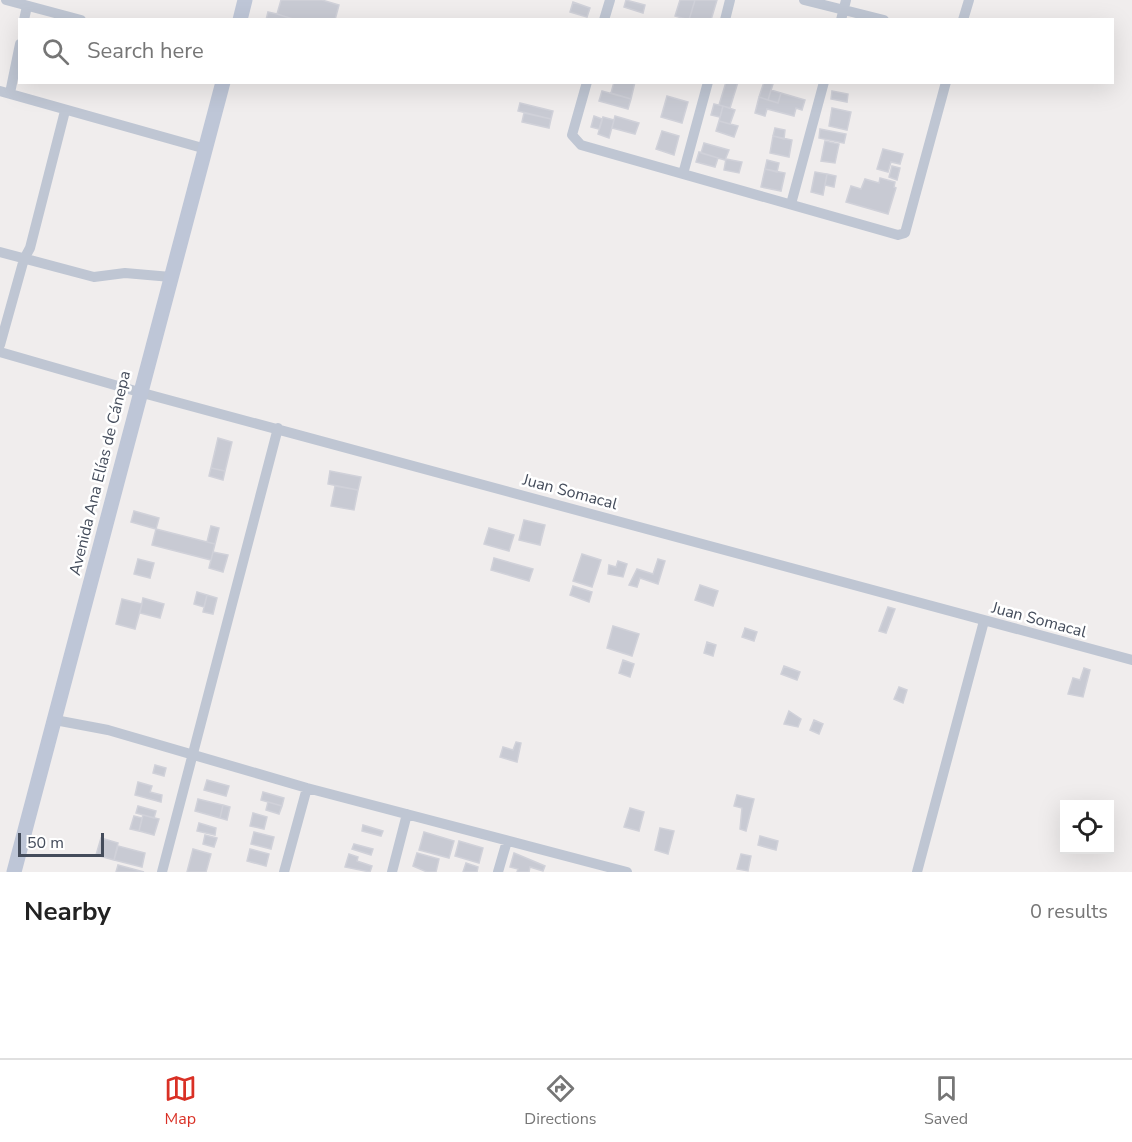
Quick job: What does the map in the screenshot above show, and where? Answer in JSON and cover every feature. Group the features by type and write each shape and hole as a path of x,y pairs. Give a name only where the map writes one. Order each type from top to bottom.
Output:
{"main road":[{"path":"240,18 245,0"},
{"name":"Avenida Ana Elías de Cánepa","path":"14,872 139,392 222,84"}],"street":[{"path":"6,0 35,4 75,18"},
{"path":"605,18 610,0"},
{"path":"726,18 730,0"},
{"path":"804,0 876,18"},
{"path":"964,18 969,0"},
{"path":"25,18 35,4"},
{"path":"18,50 5,92 65,111 206,149"},
{"path":"586,84 572,135 575,141 898,235 905,233 945,84"},
{"path":"683,174 707,84"},
{"path":"791,204 823,84"},
{"path":"0,345 24,259 30,248 65,111"},
{"path":"0,252 94,277 125,273 171,277"},
{"name":"Juan Somacal","path":"0,352 139,392 1132,660"},
{"path":"162,872 278,428"},
{"path":"917,872 984,621"},
{"path":"55,720 108,730 307,788 507,841 588,867 627,872"},
{"path":"284,872 307,788"},
{"path":"392,872 407,814"},
{"path":"498,872 507,841"}],"building":[{"path":"281,0 322,0 339,5 336,18 290,18 277,14"},
{"path":"626,0 645,5 643,13 624,7"},
{"path":"680,0 695,0 690,18 675,16"},
{"path":"695,0 717,0 712,18 690,18"},
{"path":"573,2 590,8 587,17 570,12"},
{"path":"268,12 290,18 266,18"},
{"path":"613,84 635,84 631,99 611,93"},
{"path":"725,84 737,84 730,108 719,105"},
{"path":"763,84 773,84 768,100 759,97"},
{"path":"771,90 781,93 778,103 768,100"},
{"path":"602,91 631,99 628,109 599,101"},
{"path":"832,91 848,94 847,102 831,99"},
{"path":"781,93 805,100 802,110 796,108 794,116 767,109 765,116 755,113 759,97 778,103"},
{"path":"667,96 688,102 682,123 661,117"},
{"path":"520,103 553,111 551,119 518,111"},
{"path":"714,104 723,106 720,117 711,115"},
{"path":"723,106 735,110 730,124 719,121"},
{"path":"832,108 851,112 847,130 829,126"},
{"path":"524,113 551,119 549,128 522,122"},
{"path":"594,116 602,119 599,129 591,127"},
{"path":"615,116 639,123 635,134 612,128"},
{"path":"603,117 614,120 609,138 598,134"},
{"path":"719,121 738,126 734,137 716,131"},
{"path":"775,128 785,130 784,139 773,136"},
{"path":"820,129 846,134 844,143 819,138"},
{"path":"662,131 679,136 674,155 656,149"},
{"path":"773,136 792,140 789,157 770,153"},
{"path":"825,141 839,144 835,163 821,161"},
{"path":"704,143 729,150 725,160 701,153"},
{"path":"883,149 903,154 900,164 891,162 888,172 877,169"},
{"path":"699,152 718,158 715,167 696,162"},
{"path":"726,159 742,162 739,173 724,170"},
{"path":"767,160 779,163 777,172 765,169"},
{"path":"892,166 900,168 897,180 889,177"},
{"path":"765,169 785,173 781,191 761,187"},
{"path":"815,172 827,174 823,195 811,192"},
{"path":"827,174 836,176 834,187 825,185"},
{"path":"880,178 895,182 894,187 896,188 888,214 846,202 851,186 861,189 865,179 879,183"},
{"path":"218,438 232,442 225,471 211,468"},
{"path":"211,468 225,471 223,480 209,476"},
{"path":"330,471 361,477 358,490 328,484"},
{"path":"335,486 358,490 354,510 331,506"},
{"path":"134,511 159,518 156,529 131,522"},
{"path":"524,520 545,525 540,545 519,540"},
{"path":"211,526 219,528 215,544 207,542"},
{"path":"489,528 514,535 509,551 484,544"},
{"path":"156,529 215,544 211,560 152,545"},
{"path":"213,552 228,555 223,572 209,568"},
{"path":"582,554 601,560 592,587 573,581"},
{"path":"494,558 533,569 529,581 491,570"},
{"path":"138,559 154,563 150,578 134,574"},
{"path":"658,559 665,561 658,584 640,578 637,587 629,585 637,569 653,574"},
{"path":"618,561 627,564 623,577 608,574 609,565 616,567"},
{"path":"700,585 718,591 713,606 695,600"},
{"path":"573,586 592,592 589,602 570,595"},
{"path":"197,592 207,595 204,607 194,604"},
{"path":"207,595 217,598 213,614 203,612"},
{"path":"143,598 164,604 160,618 140,613"},
{"path":"122,599 142,604 135,629 116,624"},
{"path":"888,607 895,609 886,633 879,631"},
{"path":"613,626 639,634 632,656 607,648"},
{"path":"745,628 757,632 754,641 742,637"},
{"path":"707,642 716,645 713,656 704,653"},
{"path":"623,660 634,664 630,677 619,673"},
{"path":"784,666 800,672 797,680 781,674"},
{"path":"1084,668 1090,670 1083,697 1068,694 1073,678 1080,680"},
{"path":"899,687 907,690 903,703 894,699"},
{"path":"789,711 801,719 798,727 784,724"},
{"path":"814,720 823,724 819,734 810,730"},
{"path":"516,742 521,743 517,762 500,757 503,747 513,750"},
{"path":"155,765 166,768 164,776 153,773"},
{"path":"207,780 229,786 226,796 204,790"},
{"path":"138,782 152,786 150,792 162,795 161,802 135,795"},
{"path":"263,792 284,798 282,806 261,800"},
{"path":"737,795 754,799 746,831 740,829 742,808 734,806"},
{"path":"198,799 223,805 220,818 195,811"},
{"path":"268,802 282,806 279,814 266,810"},
{"path":"223,805 230,807 227,820 220,818"},
{"path":"138,806 156,811 154,818 136,813"},
{"path":"630,808 644,812 639,831 624,827"},
{"path":"253,813 267,817 264,829 250,826"},
{"path":"143,815 159,819 154,835 139,831"},
{"path":"134,816 142,818 139,831 130,829"},
{"path":"199,823 216,828 215,835 197,831"},
{"path":"363,825 383,831 381,836 362,831"},
{"path":"660,828 674,831 668,854 655,850"},
{"path":"254,832 274,837 271,849 251,844"},
{"path":"424,832 454,841 449,858 419,850"},
{"path":"205,835 217,838 214,847 203,844"},
{"path":"760,836 778,841 776,850 758,845"},
{"path":"101,838 118,843 114,860 96,855"},
{"path":"459,841 483,848 479,863 455,856"},
{"path":"354,844 373,849 371,855 352,849"},
{"path":"118,846 145,853 142,867 114,860"},
{"path":"193,849 211,854 206,872 187,872"},
{"path":"250,849 269,854 266,866 247,861"},
{"path":"417,853 439,859 436,872 427,872 413,866"},
{"path":"514,853 545,866 543,871 530,867 529,872 517,872 518,869 510,867"},
{"path":"349,854 358,857 357,861 372,866 370,872 345,867"},
{"path":"741,854 751,856 748,871 737,869"},
{"path":"466,863 478,867 477,872 463,872"},
{"path":"118,865 144,872 116,872"}]}
